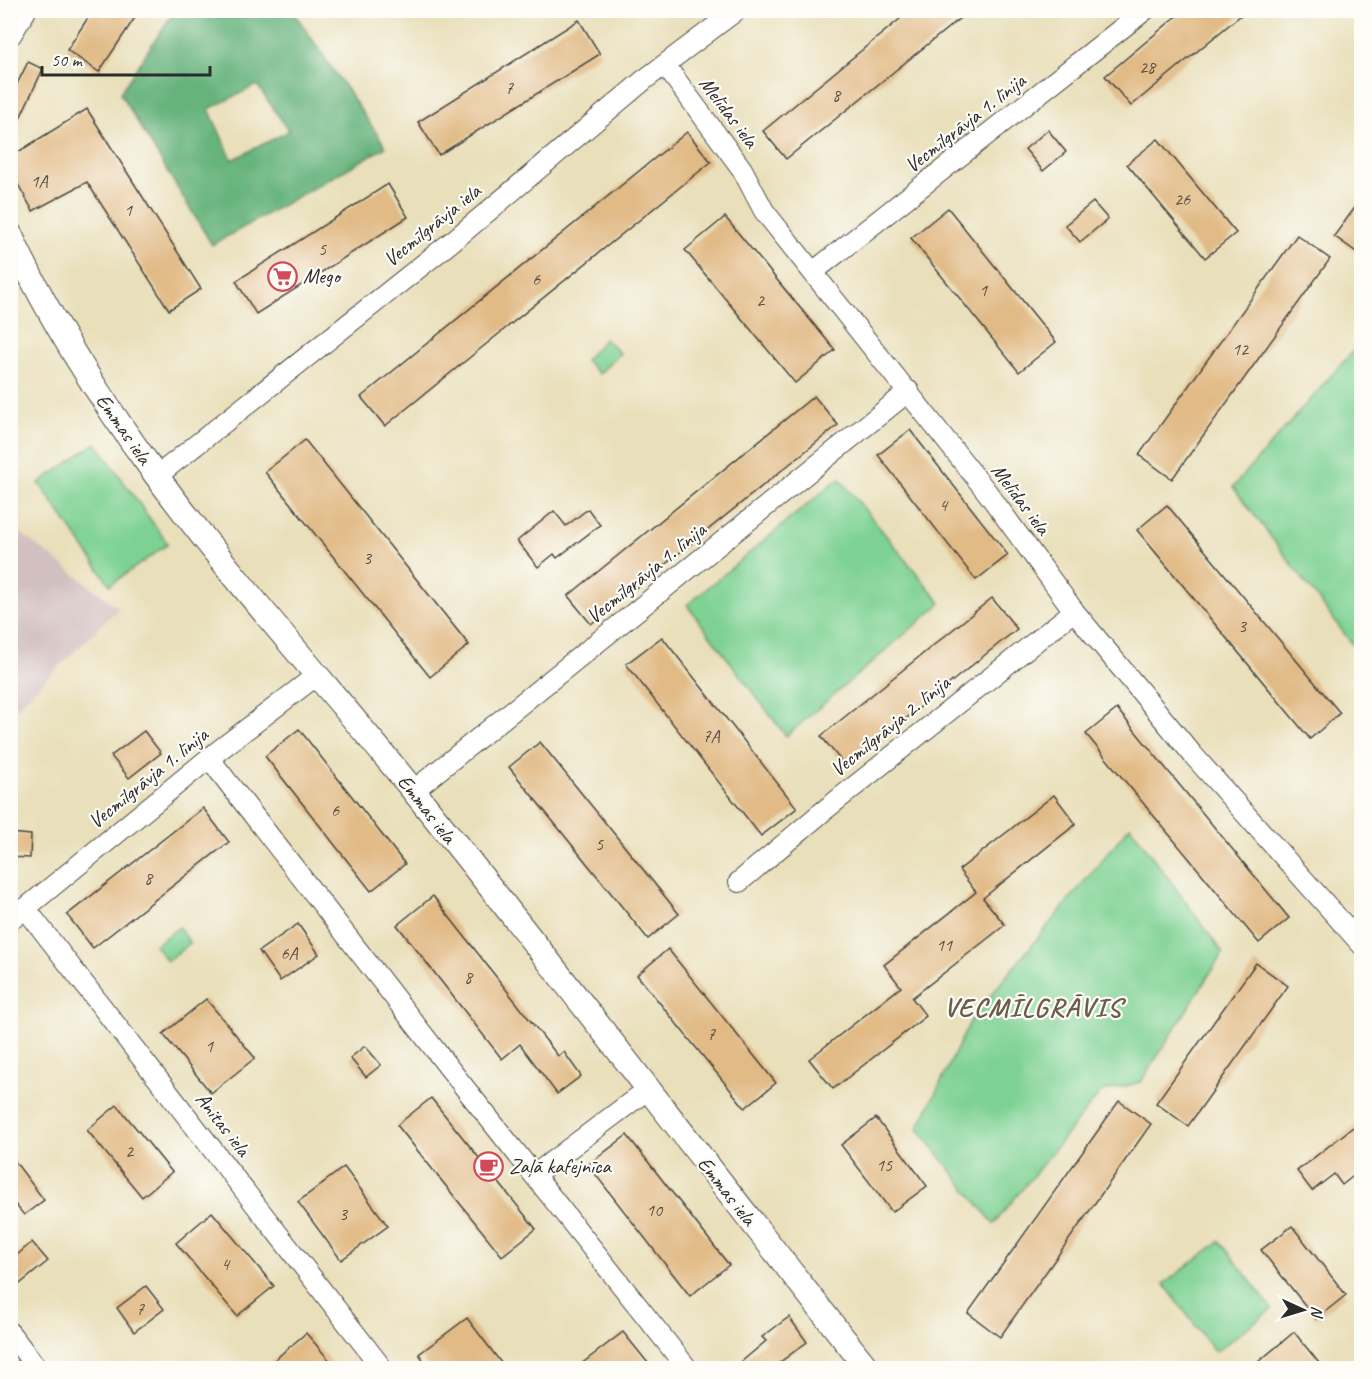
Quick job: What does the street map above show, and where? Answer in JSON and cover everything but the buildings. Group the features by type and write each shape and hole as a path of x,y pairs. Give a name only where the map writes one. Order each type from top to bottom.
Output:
{"street":[{"path":"10,33 24,10"},
{"name":"Vecmīlgrāvja iela","path":"157,476 460,235 665,65 737,10"},
{"name":"Vecmīlgrāvja 1. līnija","path":"813,272 1145,10"},
{"name":"Melīdas iela","path":"665,65 742,169 764,211 909,392 1074,611 1193,755 1362,945"},
{"name":"Emmas iela","path":"10,234 25,266 90,379 157,476 253,598 413,791 867,1368"},
{"name":"Vecmīlgrāvja 1. līnija","path":"413,791 909,392"},
{"name":"Vecmīlgrāvja 2. līnija","path":"739,882 820,813 1074,611"},
{"name":"Vecmīlgrāvja 1. līnija","path":"10,921 209,758 317,675"},
{"path":"209,758 687,1368"},
{"name":"Anitas iela","path":"26,909 382,1368"},
{"path":"534,1174 647,1089"},
{"path":"10,1333 36,1368"}],"shaded area":[{"path":"10,525 119,608 11,713 10,713"}],"green space":[{"path":"175,10 293,11 386,147 212,245 120,93","holes":["257,85 289,131 232,160 209,109"]},
{"path":"605,339 620,353 599,374 585,360"},
{"path":"1361,342 1361,651 1356,649 1233,487"},
{"path":"96,443 168,544 110,585 39,483"},
{"path":"839,478 941,603 786,736 687,605"},
{"path":"1130,826 1223,953 1141,1082 1101,1092 994,1224 918,1129 972,1018"},
{"path":"179,927 190,943 167,961 155,945"},
{"path":"1220,1241 1272,1309 1215,1352 1164,1284"}],"place":[{"name":"Mego","path":"282,276"},
{"name":"Zaļā kafejnīca","path":"488,1166"}],"district":[{"name":"VECMĪLGRĀVIS","path":"1033,1007"}]}
